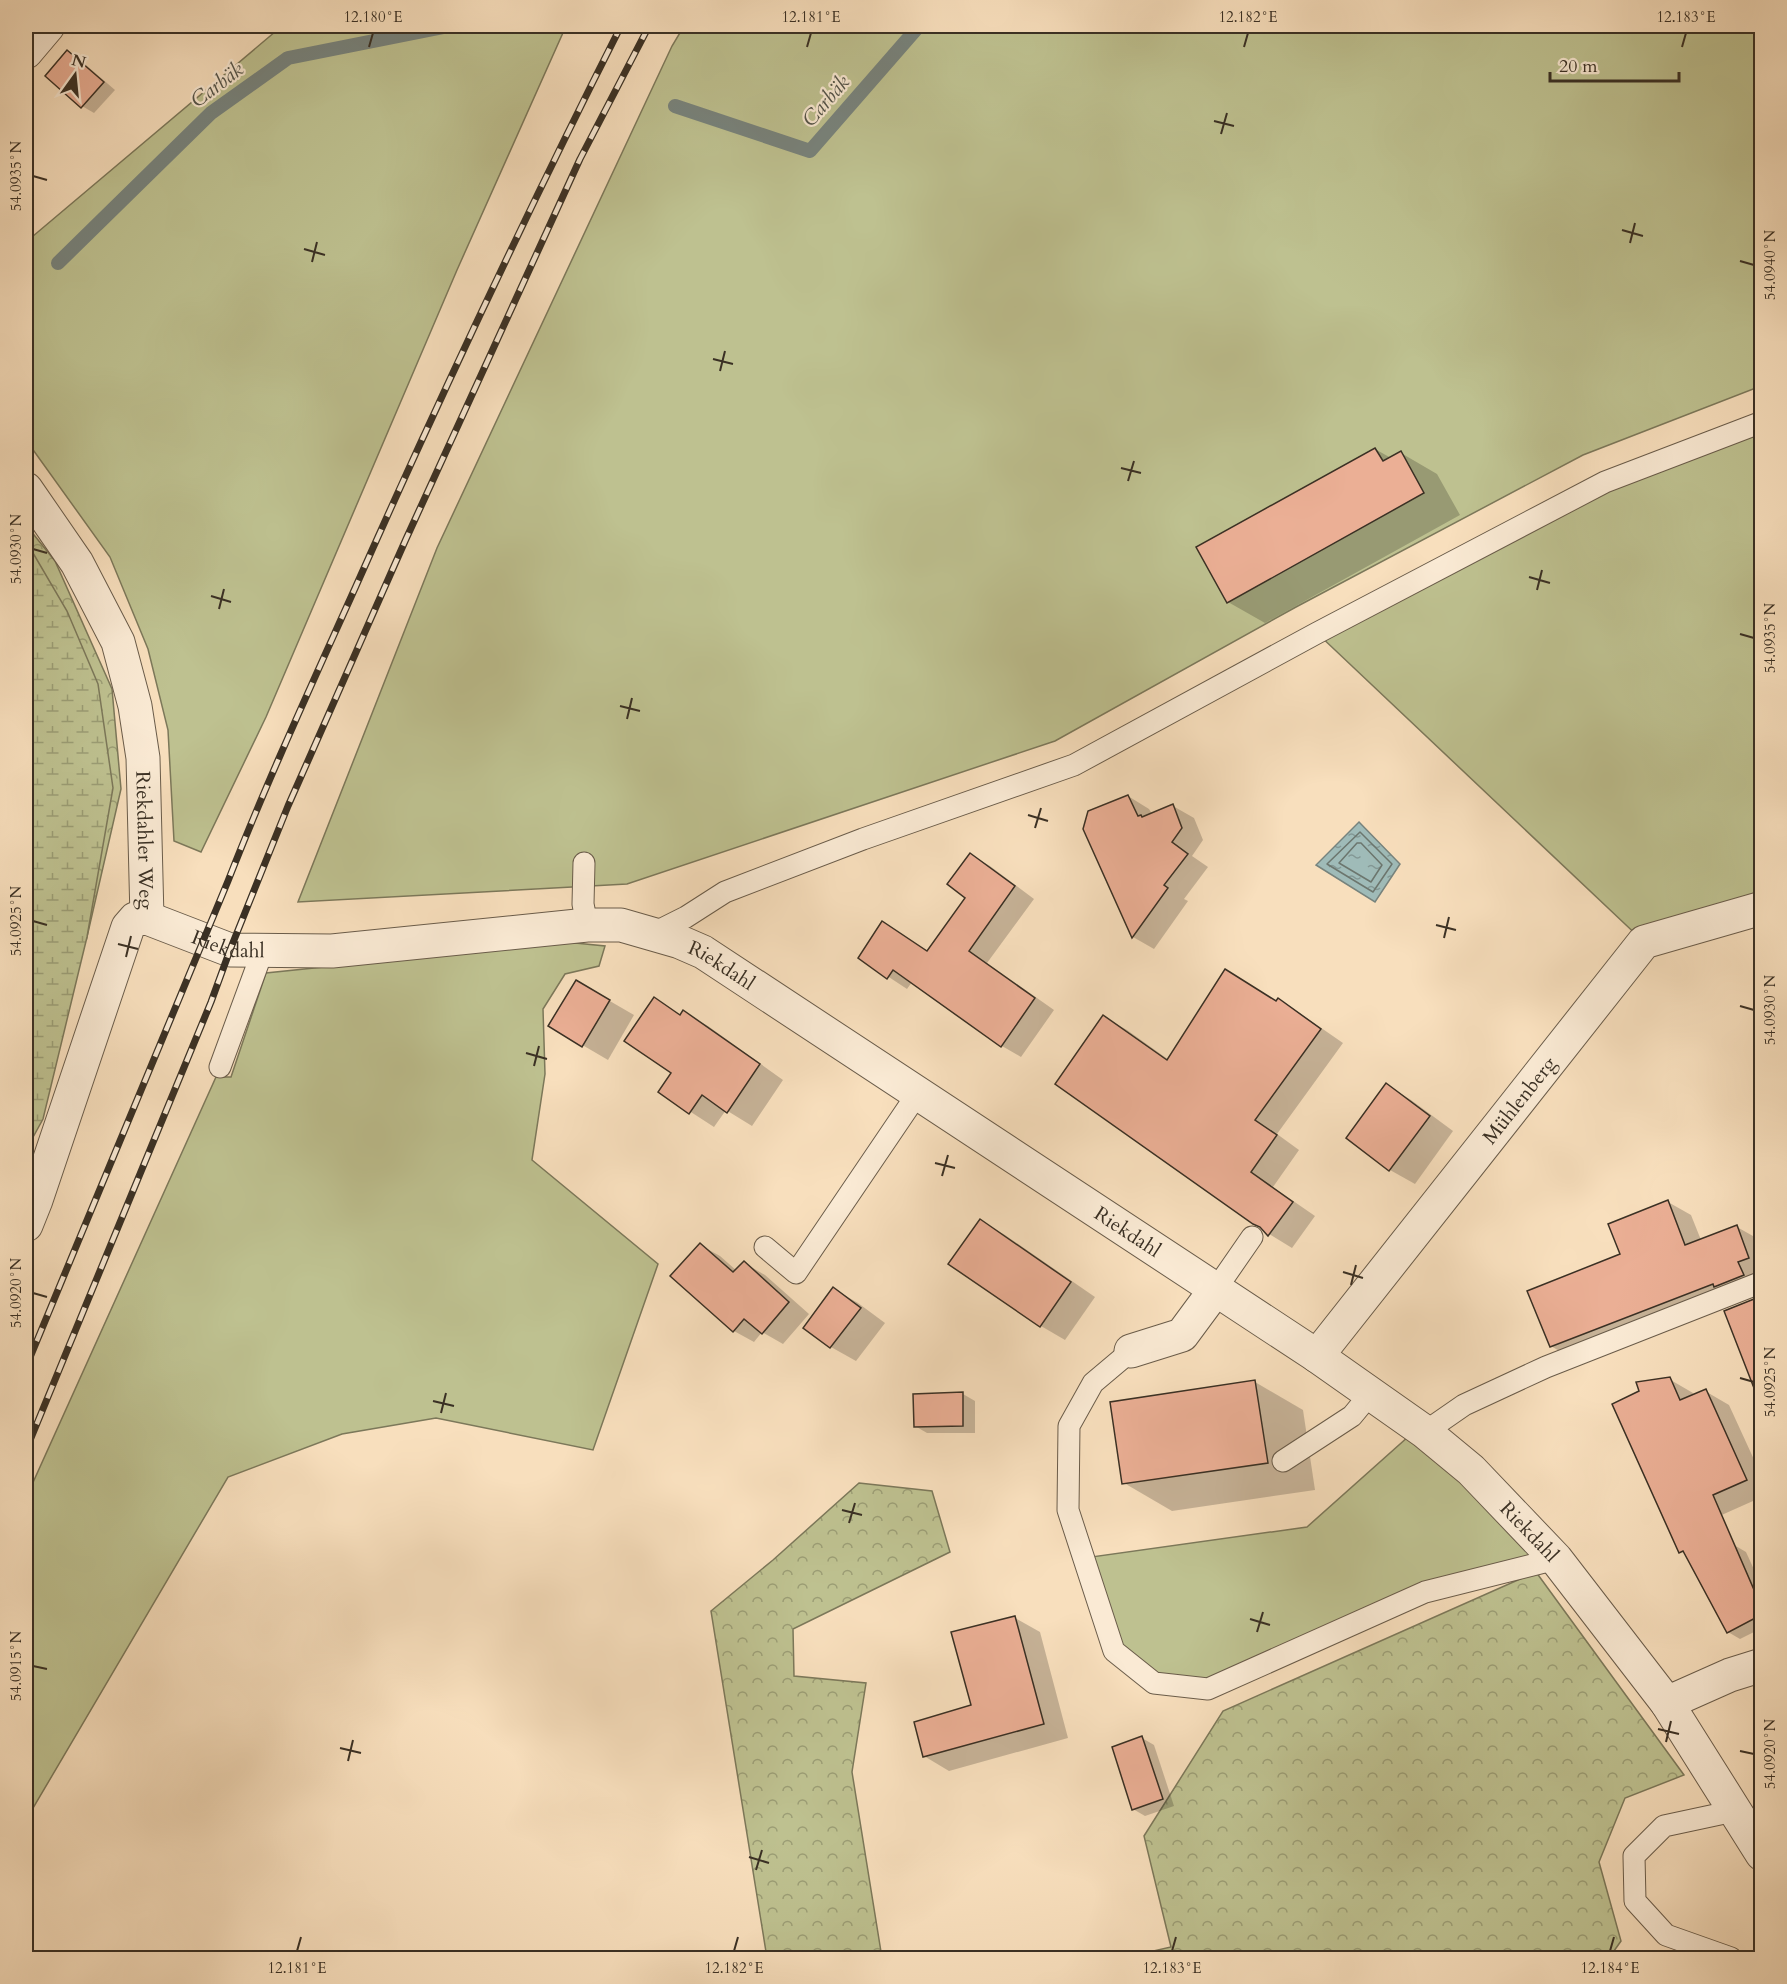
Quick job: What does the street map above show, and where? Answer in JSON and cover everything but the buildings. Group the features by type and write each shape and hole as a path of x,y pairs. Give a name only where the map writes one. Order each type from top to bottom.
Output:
{"street":[{"path":"26,52 48,26"},
{"name":"Riekdahler Weg","path":"26,489 77,563 118,642 135,706 143,758 147,918 135,919 128,927 26,1225"},
{"name":"Mühlenberg","path":"1317,1356 1644,942 1761,908"},
{"name":"Riekdahl","path":"147,918 230,950 332,951 587,925 621,925 680,942 703,952 1317,1356 1425,1432 1471,1470 1556,1559 1667,1703 1761,1854"},
{"path":"1131,1351 1182,1335 1216,1289"},
{"path":"1667,1703 1731,1675 1761,1665"}],"lane":[{"path":"652,934 686,917 724,892 863,839 1074,765 1317,633 1605,482 1761,422"},
{"path":"584,862 584,904 587,925"},
{"path":"220,1066 263,950"},
{"path":"765,1247 796,1273 918,1094"},
{"path":"1216,1289 1252,1237"},
{"path":"1425,1432 1464,1405 1546,1367 1761,1282"},
{"path":"1131,1351 1093,1383 1069,1426 1068,1510 1114,1652 1154,1683 1208,1689 1425,1592 1556,1559"},
{"path":"1283,1461 1352,1416 1371,1394"},
{"path":"1731,1959 1666,1935 1635,1901 1634,1856 1664,1826 1734,1811"}],"green space":[{"path":"282,26 566,26 457,270 266,717 201,852 174,841 168,730 148,649 110,557 26,440 26,242"},
{"path":"684,26 1761,26 1761,386 1583,455 1296,607 1055,741 627,884 298,902 437,548 672,46"},
{"path":"1762,423 1761,908 1644,942 1317,633 1605,482"},
{"path":"26,525 55,561 112,689 121,789 87,937 26,747"},
{"path":"26,541 67,611 98,684 113,788 87,937 43,1119 26,1150"},
{"path":"565,942 605,946 599,966 565,974 543,1009 545,1074 532,1160 658,1264 593,1450 436,1418 342,1434 228,1477 26,1820 26,1498 216,1077 231,1077 266,973"},
{"path":"1418,1428 1556,1559 1425,1592 1208,1689 1154,1683 1114,1651 1084,1558 1307,1527"},
{"path":"859,1483 932,1491 950,1552 793,1629 794,1676 866,1683 852,1772 882,1958 767,1958 711,1611 773,1560"},
{"path":"1536,1572 1684,1775 1625,1798 1599,1862 1621,1941 1609,1958 1123,1958 1171,1947 1144,1836 1223,1711"}],"water":[{"path":"1359,822 1400,864 1375,902 1316,865"}],"waterway":[{"name":"Carbäk","path":"58,263 211,113 288,58 449,26"},
{"name":"Carbäk","path":"675,106 810,151 919,26"}],"railway":[{"path":"26,1367 290,733 452,374 621,26"},
{"path":"26,1450 211,1002 288,806 406,539 580,159 649,26"}]}
